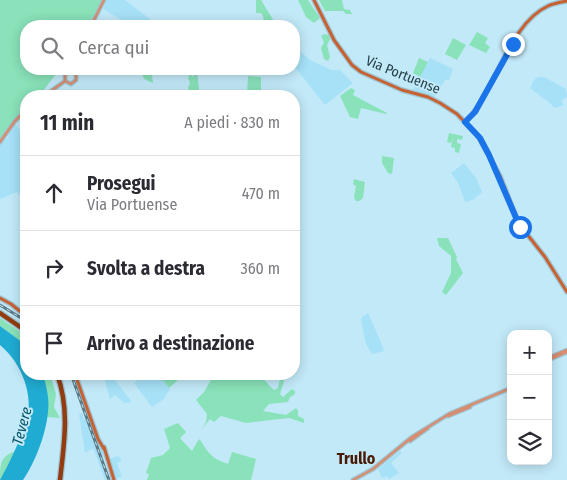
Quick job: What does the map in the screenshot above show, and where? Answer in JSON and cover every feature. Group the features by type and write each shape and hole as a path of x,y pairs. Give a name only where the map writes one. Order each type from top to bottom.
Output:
{"highway":[{"path":"0,312 20,326"},
{"path":"60,380 67,412 61,480"}],"main road":[{"name":"Via Portuense","path":"314,0 336,44 354,67 402,90 435,100 454,111 480,138 520,227 545,257 567,292"},
{"path":"465,122 475,112 508,50 526,25 546,6 567,1"},
{"path":"0,298 20,311"},
{"path":"77,380 114,480"}],"street":[{"path":"94,20 104,0"},
{"path":"65,75 65,81"},
{"path":"65,81 71,84 76,80 76,75"},
{"path":"52,90 65,81"},
{"path":"0,142 20,116"},
{"path":"552,357 567,351"},
{"path":"355,480 375,469 411,440 448,417 507,391"}],"shaded area":[{"path":"106,0 125,0 151,20 122,20 103,9"},
{"path":"300,51 310,60 331,70 340,70 353,83 325,105 300,74"},
{"path":"430,58 453,69 449,80 445,80 435,97 413,90"},
{"path":"538,77 544,77 566,89 567,97 561,101 564,105 554,108 530,88"},
{"path":"14,125 17,126 20,131 20,195 17,192 0,199 0,145 6,140"},
{"path":"464,163 476,178 482,192 475,199 465,202 458,183 451,173"},
{"path":"368,313 384,351 372,354 366,344 361,320"},
{"path":"105,380 115,380 132,402 124,403 115,395 110,399"},
{"path":"138,380 163,380 170,389 164,399 152,407 134,383"},
{"path":"82,413 84,419 89,418 98,443 104,452 103,459 110,478 105,480 93,448 85,453 79,414"},
{"path":"400,451 402,453 391,463 399,473 389,479 387,476 382,478 378,469"},
{"path":"118,456 122,461 117,463 122,477 115,479 109,459"}],"green space":[{"path":"0,0 103,0 93,20 20,20 20,75 55,75 44,90 20,90 20,116 0,141"},
{"path":"256,0 261,0 273,20 264,20 261,13 256,13"},
{"path":"298,0 308,0 320,18 314,23 306,17"},
{"path":"319,0 342,0 344,9 350,10 352,14 346,14 343,11 325,11"},
{"path":"477,32 488,38 485,43 490,47 486,53 469,45"},
{"path":"324,34 329,35 330,39 327,45 330,57 328,61 324,59 321,48 324,42 321,36"},
{"path":"453,38 466,45 457,60 445,54"},
{"path":"419,58 428,62 420,77 413,73"},
{"path":"142,75 152,75 153,83 144,79"},
{"path":"189,75 193,77 197,75 199,90 189,90 188,88"},
{"path":"248,76 261,77 261,90 247,90"},
{"path":"351,88 355,90 353,95 387,113 361,108 358,119 350,117 340,96"},
{"path":"449,133 463,136 462,140 457,139 457,143 461,144 459,153 455,152 455,148 451,147 453,138 451,143 447,142"},
{"path":"382,156 394,158 392,174 388,173 382,163"},
{"path":"354,179 365,182 363,198 359,201 356,201 354,197 356,186 353,184"},
{"path":"437,238 448,238 463,273 446,295 442,292 451,273 451,256 439,246"},
{"path":"0,318 20,332 20,341 0,326"},
{"path":"44,380 52,380 56,394 54,407 60,418 47,417 48,398"},
{"path":"163,380 177,380 177,381 169,388"},
{"path":"211,380 264,380 274,390 278,388 280,380 284,380 280,394 283,397 292,389 295,391 295,394 290,397 288,402 269,404 263,411 286,415 296,408 298,416 304,419 304,423 289,418 246,423 221,416 214,422 210,419 202,429 206,422 207,414 196,400 204,392"},
{"path":"178,423 186,432 180,438 192,451 199,439 208,452 218,460 228,464 232,452 256,459 251,480 147,480 149,474 146,473 151,458 163,455 170,448 164,429"},
{"path":"15,451 0,480 2,462 6,456"}],"water":[{"path":"0,326 20,341 20,370 8,352 0,345"},
{"path":"24,380 44,380 48,394 48,407 42,440 38,452 23,480 0,480 26,423 29,402"}],"railway":[{"path":"0,305 20,317"},
{"path":"73,380 109,480"}],"district":[{"name":"Trullo","path":"356,458"}],"route":[{"path":"513,44 475,112 465,122 480,138 489,155 501,178 520,227"}],"water label":[{"name":"Tevere","path":"22,426"}]}
